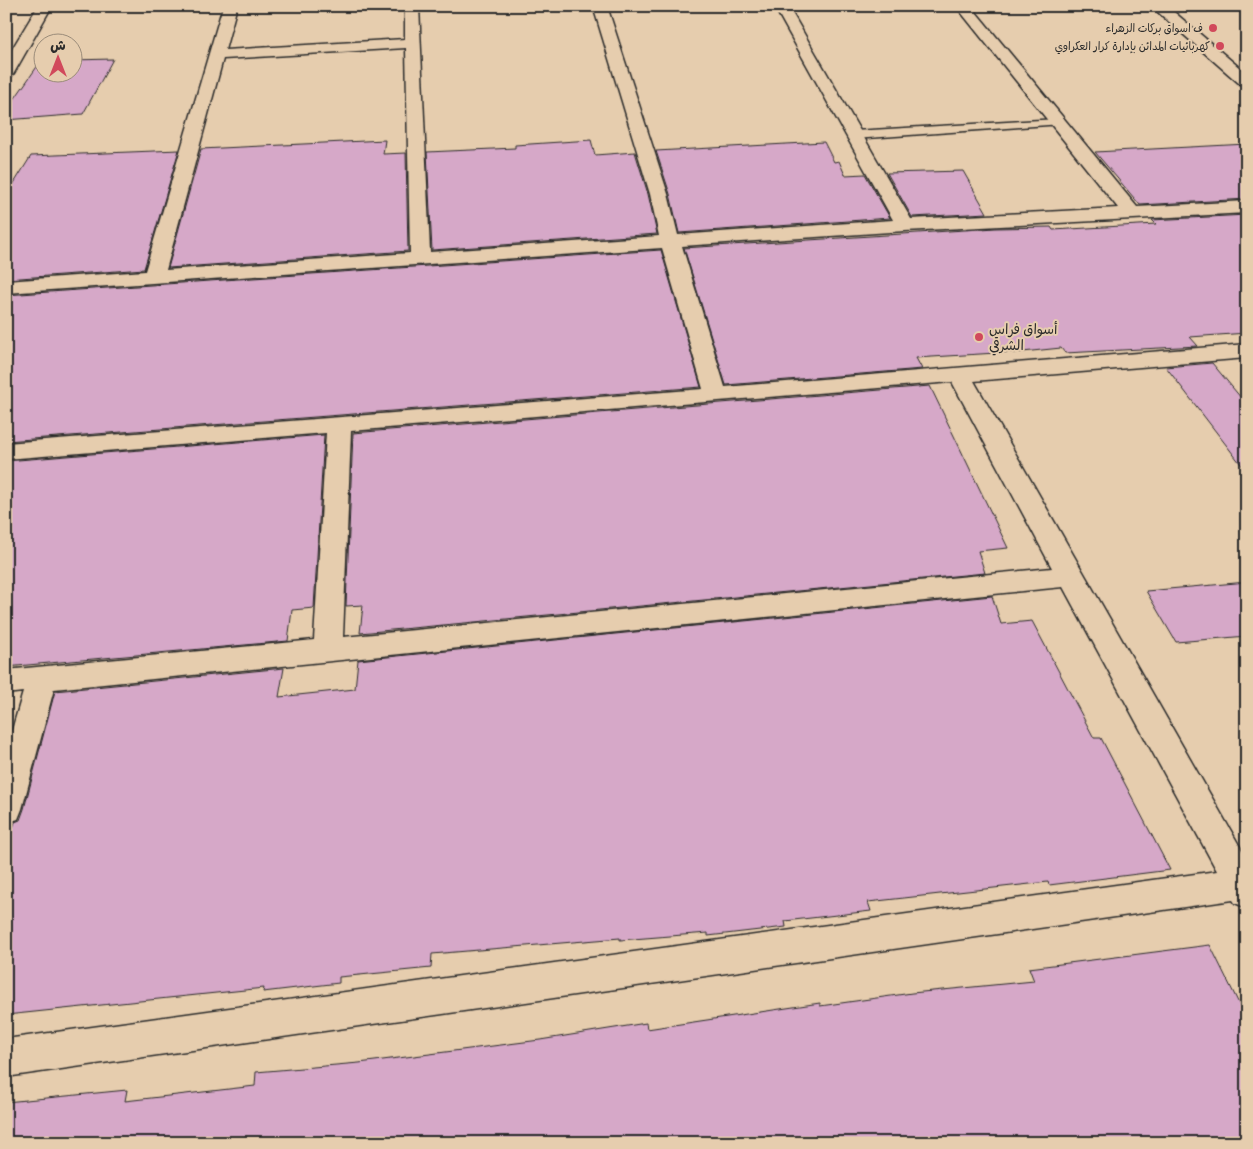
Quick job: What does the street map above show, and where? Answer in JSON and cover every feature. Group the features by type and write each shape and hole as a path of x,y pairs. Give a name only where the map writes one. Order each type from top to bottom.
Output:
{"street":[{"path":"6,73 45,6"},
{"path":"154,277 230,6"},
{"path":"412,6 420,258"},
{"path":"600,6 659,194 670,241 716,395"},
{"path":"781,6 905,225"},
{"path":"963,6 1133,214"},
{"path":"1158,6 1247,82"},
{"path":"217,54 413,43"},
{"path":"6,287 905,225 1247,207"},
{"path":"6,451 716,395 1247,350"},
{"path":"6,1058 1244,887 959,375"},
{"path":"328,650 338,425"},
{"path":"6,682 1071,576"},
{"path":"6,809 42,678"}],"lane":[{"path":"854,135 1058,122"}],"building":[{"path":"113,59 83,114 6,120 6,111 32,74 32,82 82,82 82,60"},
{"path":"385,140 383,154 406,153 408,251 168,268 201,149"},
{"path":"591,140 595,155 635,152 648,194 657,234 432,250 427,152 515,148 515,145"},
{"path":"824,142 834,162 839,161 845,175 865,174 890,218 679,233 670,194 656,151"},
{"path":"1247,144 1247,199 1140,205 1095,152"},
{"path":"179,150 144,269 6,279 6,196 31,156"},
{"path":"963,171 987,213 912,217 887,173"},
{"path":"1247,215 1247,333 1190,337 1198,346 1065,353 1061,348 1013,353 916,358 922,369 726,385 684,248 996,228 1051,227 1053,230 1156,224 1152,220"},
{"path":"661,250 701,387 6,441 6,295"},
{"path":"1212,363 1247,405 1247,472 1166,367"},
{"path":"930,386 1008,548 978,551 985,573 360,633 363,605 346,606 353,433"},
{"path":"324,435 314,608 292,610 288,641 6,667 6,461"},
{"path":"1247,582 1247,636 1176,642 1146,591"},
{"path":"992,596 1001,624 1032,621 1094,738 1101,738 1170,870 1049,885 1048,882 868,902 871,911 785,921 786,927 708,936 708,933 620,940 620,938 432,954 431,968 339,977 339,983 263,992 264,988 6,1015 6,849 15,822 20,820 24,809 55,691 284,668 279,697 355,689 358,660"},
{"path":"1210,945 1247,1020 1247,1143 6,1143 6,1102 127,1090 125,1101 255,1086 256,1072 359,1063 540,1040 646,1023 647,1029 820,1003 820,1006 912,993 1034,981 1029,968"}],"place":[{"name":"ف اسواق بركات الزهراء","path":"1213,28"},
{"name":"كهربائيات المدائن بإدارة كرار العكراوي","path":"1220,46"},
{"name":"أسواق فراس الشرقي","path":"979,337"}]}
